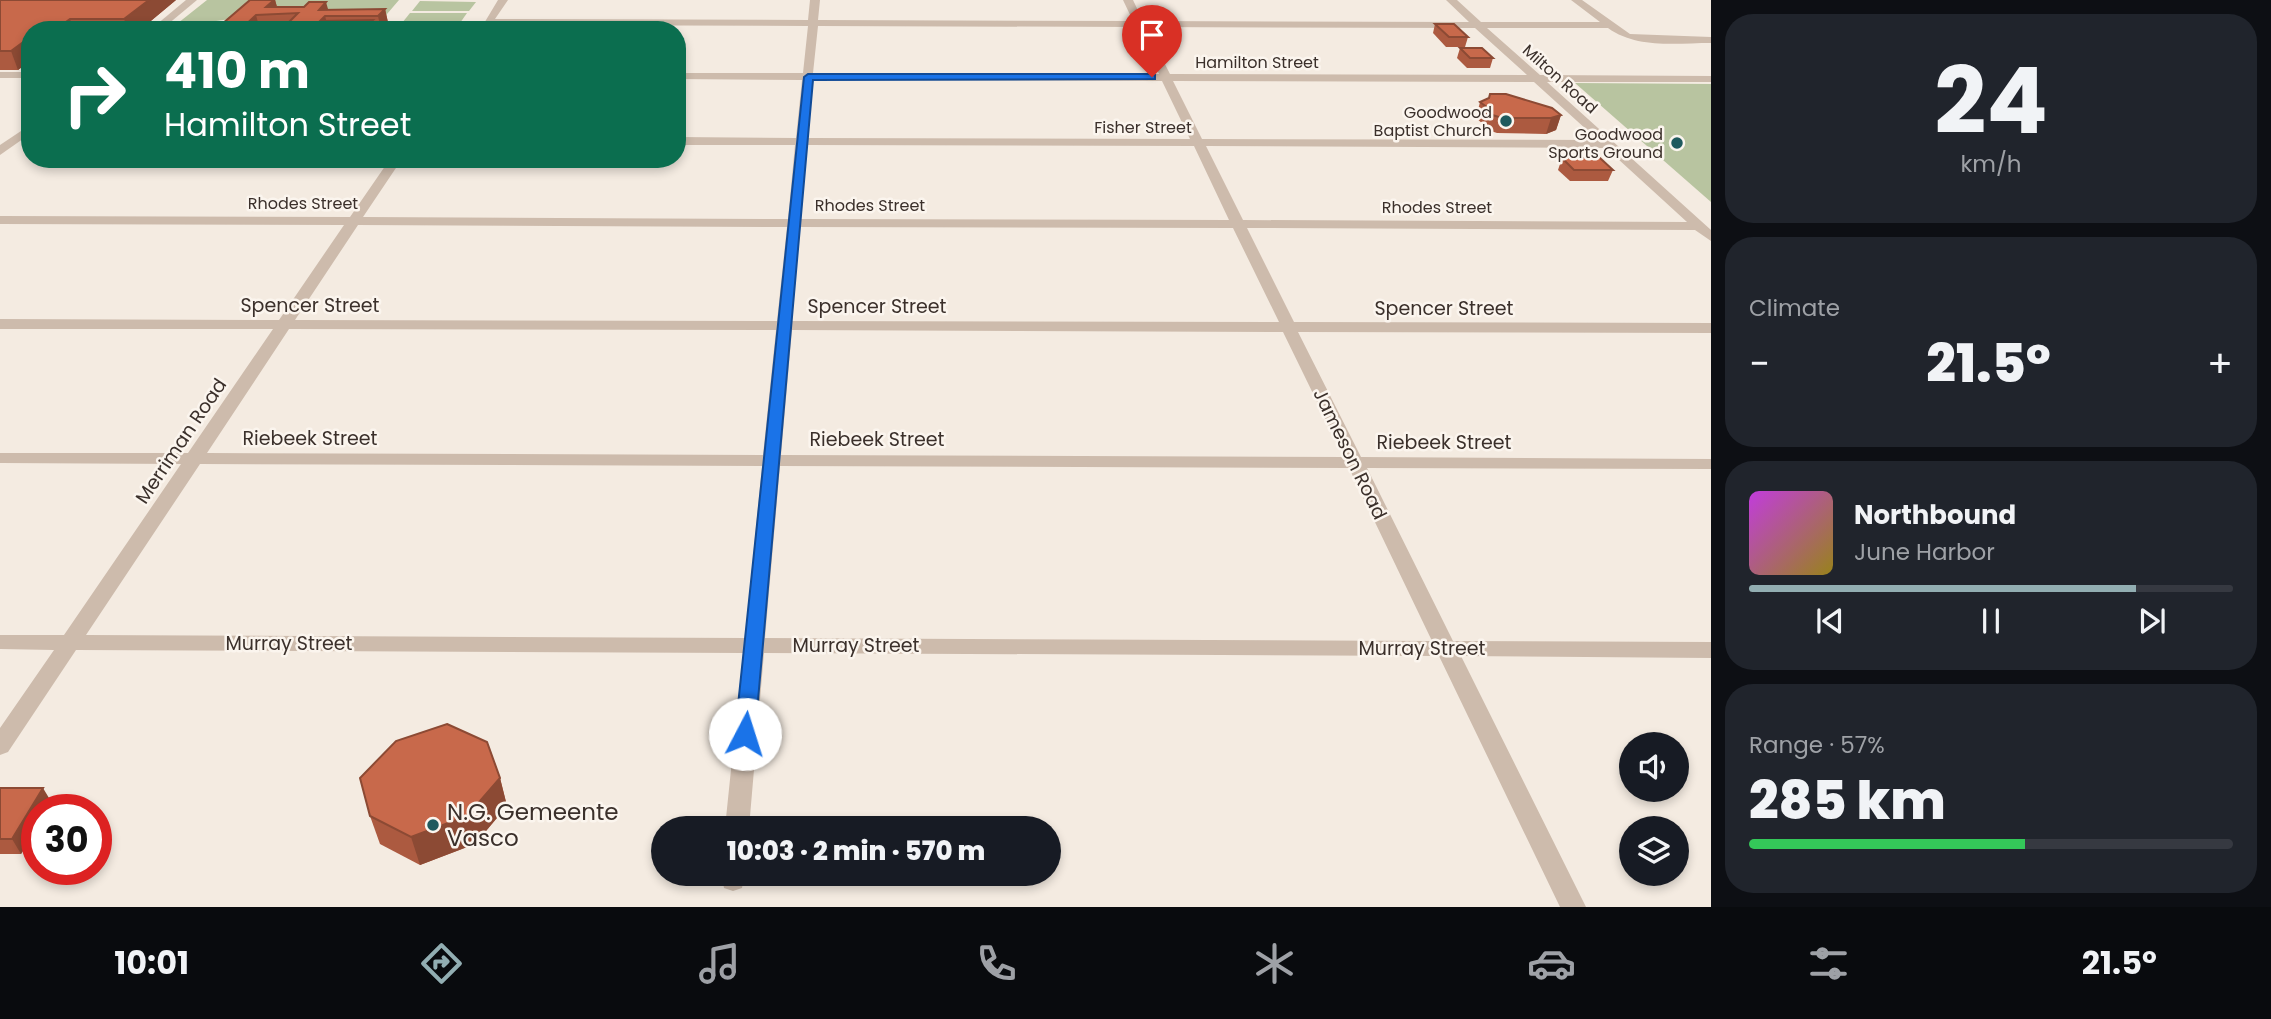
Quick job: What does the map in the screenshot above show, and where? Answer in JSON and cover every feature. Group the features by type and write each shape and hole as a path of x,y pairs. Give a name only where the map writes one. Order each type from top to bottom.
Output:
{"street":[{"path":"166,21 192,0"},
{"path":"489,21 503,0"},
{"path":"738,816 815,0"},
{"name":"Jameson Road","path":"1128,0 1573,907"},
{"name":"Milton Road","path":"1451,0 1711,237"},
{"path":"1576,0 1619,33 1636,39 1711,40"},
{"path":"686,24 1609,25"},
{"path":"0,75 21,75"},
{"name":"Hamilton Street","path":"686,76 1711,79"},
{"path":"0,151 21,135"},
{"path":"0,140 21,141"},
{"name":"Fisher Street","path":"686,141 1609,144"},
{"name":"Merriman Road","path":"0,746 390,168"},
{"name":"Rhodes Street","path":"0,220 1698,226"},
{"name":"Spencer Street","path":"0,324 1711,328"},
{"name":"Riebeek Street","path":"0,458 1711,464"},
{"name":"Murray Street","path":"0,642 1711,650"}],"green space":[{"path":"207,0 399,0 381,21 252,16 216,21 181,21"},
{"path":"420,1 476,2 469,11 412,11"},
{"path":"410,13 467,13 461,21 404,21"},
{"name":"Goodwood Sports Ground","path":"1575,83 1711,84 1711,202"}],"building":[{"path":"0,0 149,0 124,19 21,21 21,44 11,51 0,51"},
{"path":"250,0 274,0 266,7 304,7 309,2 326,2 319,10 385,9 378,16 325,16 320,21 290,21 298,13 256,15 250,21 226,21"},
{"path":"1435,24 1454,24 1468,37 1449,37"},
{"path":"1460,48 1482,48 1493,58 1470,58"},
{"path":"1490,94 1506,94 1552,108 1561,115 1551,118 1502,118 1486,113 1488,108 1480,102 1489,98"},
{"path":"1562,158 1600,158 1613,170 1574,170"},
{"name":"N.G. Gemeente Vasco","path":"447,724 487,742 500,778 467,816 411,837 370,816 360,778 396,741"},
{"path":"0,788 43,788 39,794 21,794 21,824 12,839 0,839"}],"place":[{"name":"Goodwood Baptist Church","path":"1506,121"},
{"name":"Goodwood Sports Ground","path":"1677,143"},
{"name":"N.G. Gemeente Vasco","path":"433,825"}],"route":[{"path":"745,734 808,77 1152,77"}]}
